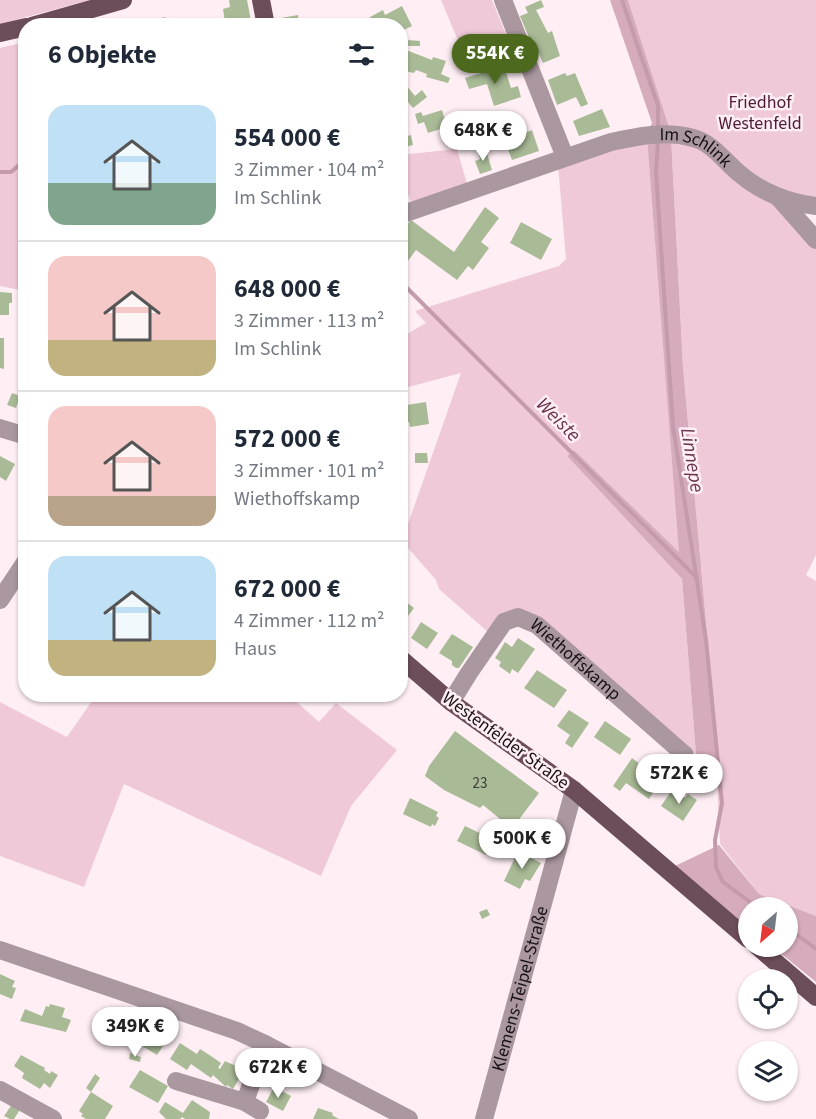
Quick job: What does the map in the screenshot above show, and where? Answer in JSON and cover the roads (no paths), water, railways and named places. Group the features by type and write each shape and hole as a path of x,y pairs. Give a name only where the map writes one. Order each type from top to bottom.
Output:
{"main road":[{"path":"60,18 123,0"},
{"path":"261,0 264,18"},
{"path":"0,33 18,29"},
{"name":"Westenfelder Straße","path":"408,665 451,702 574,790 738,930"},
{"path":"770,957 816,997"}],"street":[{"path":"503,0 565,156"},
{"name":"Im Schlink","path":"408,212 611,142 646,135 671,134 695,138 712,147 753,184 778,197 816,206"},
{"path":"778,197 816,240"},
{"path":"0,428 18,434"},
{"path":"0,600 18,573"},
{"name":"Wiethoffskamp","path":"451,702 504,622 518,617 537,625 685,755"},
{"name":"Klemens-Teipel-Straße","path":"484,1119 574,790"},
{"path":"0,950 237,1031 409,1119"},
{"path":"176,1081 252,1107 265,1044"},
{"path":"0,1090 53,1119"}],"waterway":[{"name":"Linnepe","path":"622,0 658,106 658,128"},
{"name":"Linnepe","path":"658,139 656,173 673,426 706,640 722,803 715,840 716,867 723,882 743,897"},
{"name":"Weiste","path":"0,172 11,172 18,166"},
{"name":"Weiste","path":"408,289 696,577"},
{"name":"Linnepe","path":"798,936 816,949"}],"park label":[{"name":"Friedhof Westenfeld","path":"760,112"}]}
